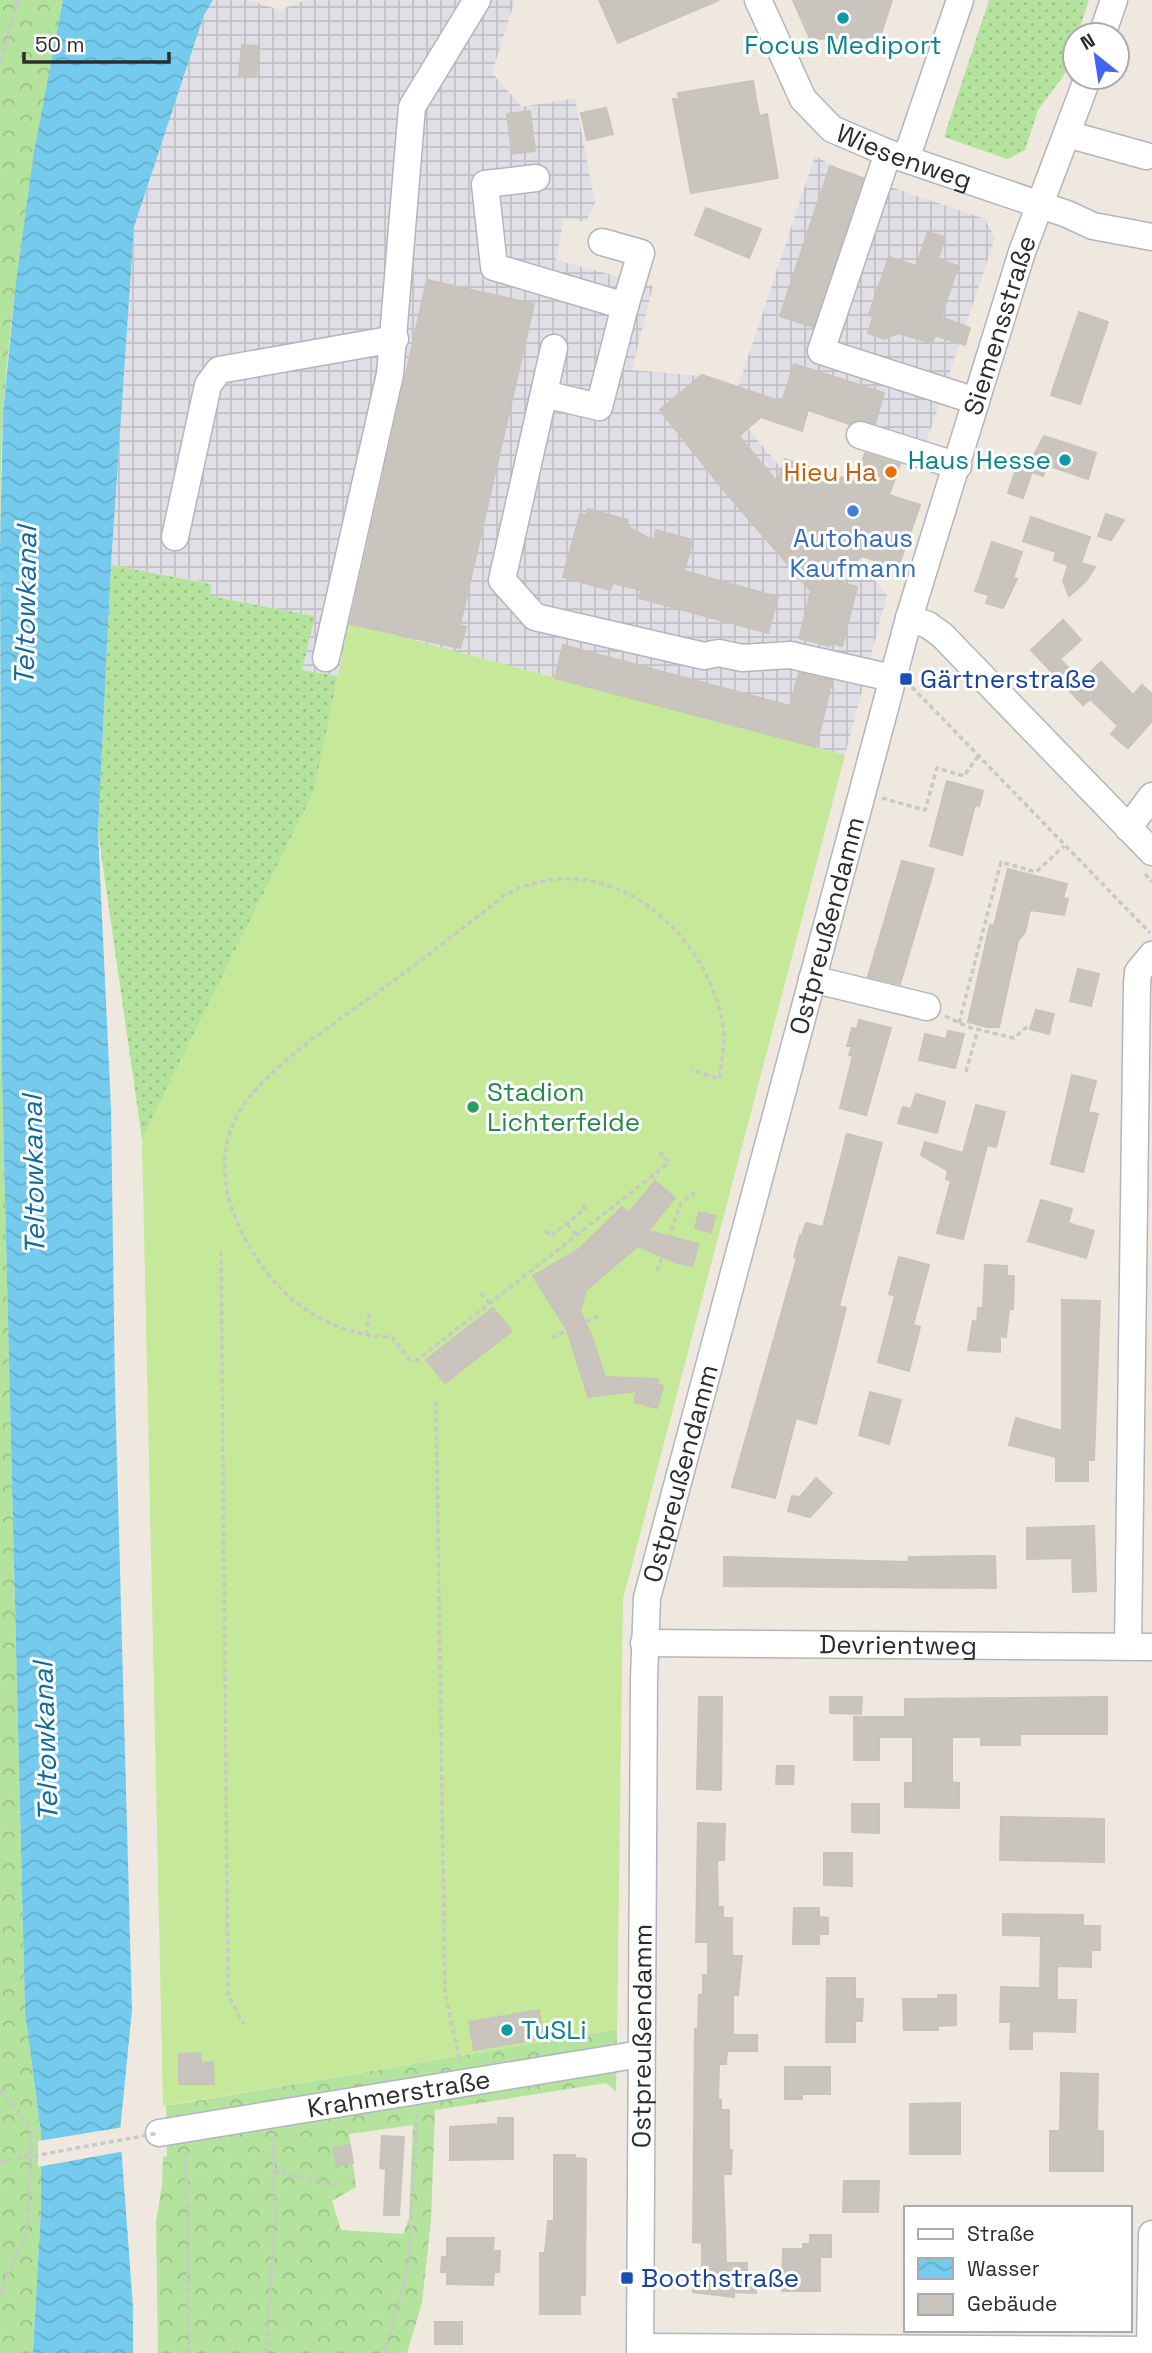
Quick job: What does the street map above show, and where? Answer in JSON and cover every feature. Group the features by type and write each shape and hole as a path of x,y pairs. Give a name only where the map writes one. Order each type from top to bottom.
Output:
{"street":[{"path":"326,658 390,374 395,339 412,107 477,0"},
{"name":"Wiesenweg","path":"758,0 794,83 817,116 832,129 897,156 1040,204 1093,226 1152,237"},
{"path":"960,0 821,351 976,401"},
{"path":"1107,21 1114,0"},
{"name":"Siemensstraße","path":"909,618 1040,204 1083,91"},
{"path":"1067,134 1146,156"},
{"path":"536,178 485,184 494,267 625,306"},
{"path":"544,394 599,407 641,253 602,242"},
{"path":"175,537 208,385 219,370 395,339"},
{"path":"554,348 502,580 535,617 704,656 719,653 742,658 790,655 901,682"},
{"path":"860,435 958,467"},
{"path":"909,618 928,625 942,635 1152,852"},
{"name":"Ostpreußendamm","path":"640,2350 645,1643 652,1579 812,979 901,682 909,618"},
{"path":"1128,828 1152,796"},
{"path":"1140,1646 1136,984 1138,972 1152,955"},
{"path":"812,979 927,1007"},
{"name":"Devrientweg","path":"645,1643 1140,1646"},
{"name":"Krahmerstraße","path":"159,2133 641,2054"},
{"path":"640,2350 1151,2350 1152,2234"}],"path":[{"path":"0,61 18,0"},
{"path":"901,682 978,756 1152,935"},
{"path":"887,800 925,810 937,768 964,776 978,756"},
{"path":"959,1023 1001,862 1036,872 1064,846"},
{"path":"660,1152 669,1163 417,1360 409,1359 392,1337 366,1335 326,1322 299,1306 275,1284 260,1264 235,1218 226,1189 228,1140 234,1121 264,1079 505,895 542,880 588,878 618,888 675,928 695,953 716,999 722,1022 723,1051 719,1079 691,1069"},
{"path":"927,1007 959,1023 1014,1038 1029,1025"},
{"path":"967,1072 978,1029"},
{"path":"657,1271 681,1203 697,1191"},
{"path":"545,1231 549,1237 585,1209 581,1203"},
{"path":"567,1223 577,1236"},
{"path":"221,1251 228,1995 244,2024"},
{"path":"481,1293 489,1304"},
{"path":"366,1335 370,1311"},
{"path":"586,1322 598,1316"},
{"path":"552,1338 567,1330"},
{"path":"436,1401 446,1992 464,2082"},
{"path":"385,2353 409,2263 418,2124 415,2090"},
{"path":"0,2091 22,2116 31,2133 31,2202 28,2222 0,2292"},
{"path":"266,2353 275,2220 272,2114"},
{"path":"185,2128 189,2353"},
{"path":"0,2162 159,2133"},
{"path":"274,2171 338,2185"}],"shaded area":[{"path":"213,0 247,0 280,10 306,0 515,0 492,73 522,107 575,98 595,203 586,222 564,218 556,260 653,286 632,370 704,376 887,595 845,755 350,624 338,676 302,670 315,616 209,596 210,583 111,565 134,227 204,15"},
{"path":"815,156 841,170 985,219 995,238 924,449 738,387"}],"green space":[{"path":"0,0 63,0 35,153 13,307 3,411 0,549"},
{"path":"989,0 1089,0 1082,21 1061,21 1061,79 1038,110 1025,150 1007,159 944,137"},
{"path":"111,565 211,584 210,596 315,616 302,670 338,676 314,792 142,1139 98,832"},
{"path":"0,583 2,1076 25,2012 41,2132 41,2209 33,2353 0,2353"},
{"name":"Stadion Lichterfelde","path":"349,623 845,755 623,1599 617,2029 163,2106 142,1139 314,792"},
{"path":"617,2029 616,2092 606,2083 435,2110 431,2220 422,2303 407,2353 158,2353 156,2222 163,2157 167,2156 166,2106","holes":["413,2125 409,2218 403,2234 341,2230 332,2201 356,2187 349,2134"]}],"water":[{"name":"Teltowkanal","path":"63,0 213,0 204,15 134,227 111,565 98,832 111,1108 115,1387 132,2010 120,2131 133,2307 133,2353 33,2353 41,2209 41,2132 25,2012 2,1076 0,549 3,413 16,282 34,152"}],"pier":[{"path":"124,2127 125,2151 38,2167 38,2141"}],"building":[{"path":"599,0 719,0 618,43"},
{"name":"Focus Mediport","path":"793,0 892,0 880,37 810,39"},
{"path":"242,45 259,46 256,76 239,75"},
{"path":"753,81 759,116 767,114 778,178 691,193 673,99 679,99 678,93"},
{"path":"606,108 613,134 587,140 581,113"},
{"path":"530,111 535,151 512,154 507,114"},
{"path":"830,166 863,178 813,327 780,316"},
{"path":"706,208 761,229 749,258 695,235"},
{"path":"928,232 945,237 938,259 958,266 941,317 970,328 965,345 935,335 932,343 898,333 885,339 868,333 873,318 869,314 889,257 916,266"},
{"path":"427,280 534,304 460,625 466,627 460,648 350,624"},
{"path":"1079,312 1108,322 1080,404 1051,395"},
{"path":"794,364 884,393 875,423 857,420 849,424 808,410 802,431 761,417 739,436 777,482 785,459 855,482 865,453 900,464 889,495 920,505 898,568 862,556 835,581 857,587 842,646 831,643 830,646 799,638 811,591 722,488 660,410 702,375 782,402"},
{"name":"Haus Hesse","path":"1044,436 1096,453 1088,479 1046,465 1043,476 1032,472 1023,498 1008,493 1020,458 1031,461"},
{"path":"588,509 628,520 627,526 654,541 656,530 693,540 684,571 778,597 768,633 639,598 641,590 613,583 610,590 563,577 580,514 586,515"},
{"path":"1106,514 1124,520 1111,540 1098,536"},
{"path":"1031,517 1090,537 1081,563 1095,567 1086,581 1069,596 1063,581 1068,565 1054,560 1056,552 1023,541"},
{"path":"992,542 1022,552 1013,578 1017,579 1003,608 986,603 989,595 975,591"},
{"path":"1063,620 1081,640 1060,659 1081,681 1101,662 1133,695 1142,685 1152,694 1152,721 1128,748 1111,734 1118,726 1090,699 1083,705 1031,650"},
{"path":"563,645 790,706 799,673 832,681 816,747 555,678"},
{"path":"947,781 983,791 979,806 975,805 962,855 930,846"},
{"path":"902,861 934,869 900,984 868,977"},
{"path":"1008,869 1067,884 1063,898 1068,899 1064,915 1030,910 1025,932 1018,941 999,1027 987,1027 968,1022 990,925 994,926"},
{"path":"1078,969 1099,974 1091,1006 1070,1001"},
{"path":"1036,1010 1054,1014 1049,1034 1030,1029"},
{"path":"859,1020 891,1028 866,1115 840,1108 853,1056 849,1055 852,1046 847,1046 852,1028 857,1029"},
{"path":"948,1031 964,1034 955,1068 919,1060 925,1034 946,1039"},
{"path":"1072,1075 1096,1081 1088,1112 1098,1114 1083,1172 1051,1164"},
{"path":"916,1094 945,1102 937,1133 898,1123 903,1107 911,1109"},
{"path":"976,1105 1005,1112 996,1147 987,1145 963,1239 937,1233 951,1181 946,1179 948,1171 921,1155 925,1142 963,1153"},
{"path":"847,1134 882,1143 839,1306 846,1308 816,1424 796,1418 775,1498 732,1487 797,1258 794,1257 800,1235 806,1223 823,1227"},
{"path":"655,1181 675,1198 648,1231 699,1244 692,1266 677,1263 638,1246 586,1290 580,1311 605,1377 658,1379 658,1384 663,1386 657,1408 634,1402 637,1391 588,1397 567,1330 533,1276 579,1249 622,1207 629,1213"},
{"path":"1041,1200 1072,1209 1068,1223 1094,1231 1086,1258 1028,1241"},
{"path":"699,1212 715,1216 711,1232 695,1228"},
{"path":"899,1257 929,1265 913,1325 920,1327 909,1371 878,1362 895,1296 889,1294"},
{"path":"985,1265 1007,1266 1007,1276 1014,1276 1013,1309 1009,1309 1006,1337 1000,1336 1000,1352 968,1350 973,1321 977,1322 978,1308 983,1308"},
{"path":"1062,1300 1100,1301 1094,1460 1088,1460 1088,1481 1056,1481 1056,1457 1009,1445 1016,1418 1062,1431"},
{"path":"493,1308 512,1331 445,1383 426,1360"},
{"path":"870,1392 901,1400 889,1444 859,1435"},
{"path":"816,1478 832,1493 810,1517 788,1511 792,1496 800,1497"},
{"path":"1094,1526 1096,1591 1073,1592 1072,1558 1027,1559 1027,1528"},
{"path":"995,1556 996,1588 724,1586 724,1557 908,1562 909,1557"},
{"path":"699,1697 722,1697 721,1790 697,1789"},
{"path":"830,1697 862,1697 861,1714 830,1713"},
{"path":"1107,1697 1107,1734 1020,1734 1020,1745 981,1745 981,1737 952,1737 952,1782 959,1783 959,1808 905,1807 905,1783 913,1783 913,1737 879,1737 879,1760 854,1760 854,1717 905,1717 905,1699"},
{"path":"777,1766 794,1766 793,1784 776,1784"},
{"path":"852,1804 879,1804 879,1833 852,1832"},
{"path":"1001,1817 1104,1819 1104,1862 1000,1860"},
{"path":"698,1823 725,1824 724,1860 717,1860 718,1907 723,1907 723,1918 732,1918 732,1956 742,1956 738,1995 733,1995 733,2035 757,2035 757,2051 727,2051 726,2064 719,2064 718,2100 721,2100 721,2110 729,2110 729,2150 732,2150 731,2174 723,2174 726,2263 747,2263 747,2277 756,2278 756,2293 734,2292 734,2297 693,2292 693,2277 702,2277 702,2243 693,2242 695,2029 698,2029 699,1995 703,1994 703,1975 708,1975 708,1942 696,1942"},
{"path":"824,1853 852,1853 852,1886 824,1885"},
{"path":"794,1908 819,1908 819,1917 828,1918 828,1934 819,1934 819,1944 793,1944"},
{"path":"1003,1914 1083,1915 1083,1926 1100,1926 1100,1950 1091,1950 1091,1967 1057,1966 1057,2000 1076,2000 1075,2032 1032,2031 1032,2049 1010,2049 1011,2022 1000,2022 1001,1987 1040,1988 1041,1936 1003,1935"},
{"path":"827,1978 855,1978 855,1999 863,1999 862,2021 855,2021 855,2042 826,2042"},
{"path":"938,1995 956,1995 956,2025 938,2026 938,2030 904,2030 903,1999 938,1999"},
{"name":"TuSLi","path":"539,2010 544,2038 474,2050 469,2022"},
{"path":"200,2053 201,2063 213,2062 214,2084 179,2084 179,2054"},
{"path":"785,2067 830,2067 830,2094 802,2094 802,2099 785,2099"},
{"path":"1061,2073 1098,2074 1097,2131 1103,2131 1103,2171 1050,2171 1050,2131 1060,2131"},
{"path":"960,2103 960,2154 910,2154 910,2104"},
{"path":"498,2118 513,2118 513,2159 450,2160 450,2127 498,2124"},
{"path":"382,2136 404,2137 399,2215 384,2215 386,2169 380,2168"},
{"path":"350,2145 353,2163 337,2166 334,2148"},
{"path":"554,2155 575,2155 575,2158 586,2159 585,2295 580,2295 580,2314 540,2314 540,2253 545,2253 548,2221 554,2221"},
{"path":"844,2181 879,2181 878,2212 843,2212"},
{"path":"810,2235 831,2235 831,2257 820,2257 820,2291 782,2291 783,2249 803,2249 803,2244 810,2244"},
{"path":"447,2238 494,2238 493,2251 500,2251 499,2272 494,2272 493,2285 447,2284 447,2272 441,2272 442,2257 447,2257"},
{"path":"435,2322 462,2322 462,2344 435,2344"}],"place":[{"name":"Focus Mediport","path":"843,18"},
{"name":"Haus Hesse","path":"1065,460"},
{"name":"Hieu Ha","path":"891,472"},
{"name":"Autohaus Kaufmann","path":"853,511"},
{"name":"Gärtnerstraße","path":"906,679"},
{"name":"Stadion Lichterfelde","path":"473,1107"},
{"name":"TuSLi","path":"507,2030"},
{"name":"Boothstraße","path":"627,2278"}]}
